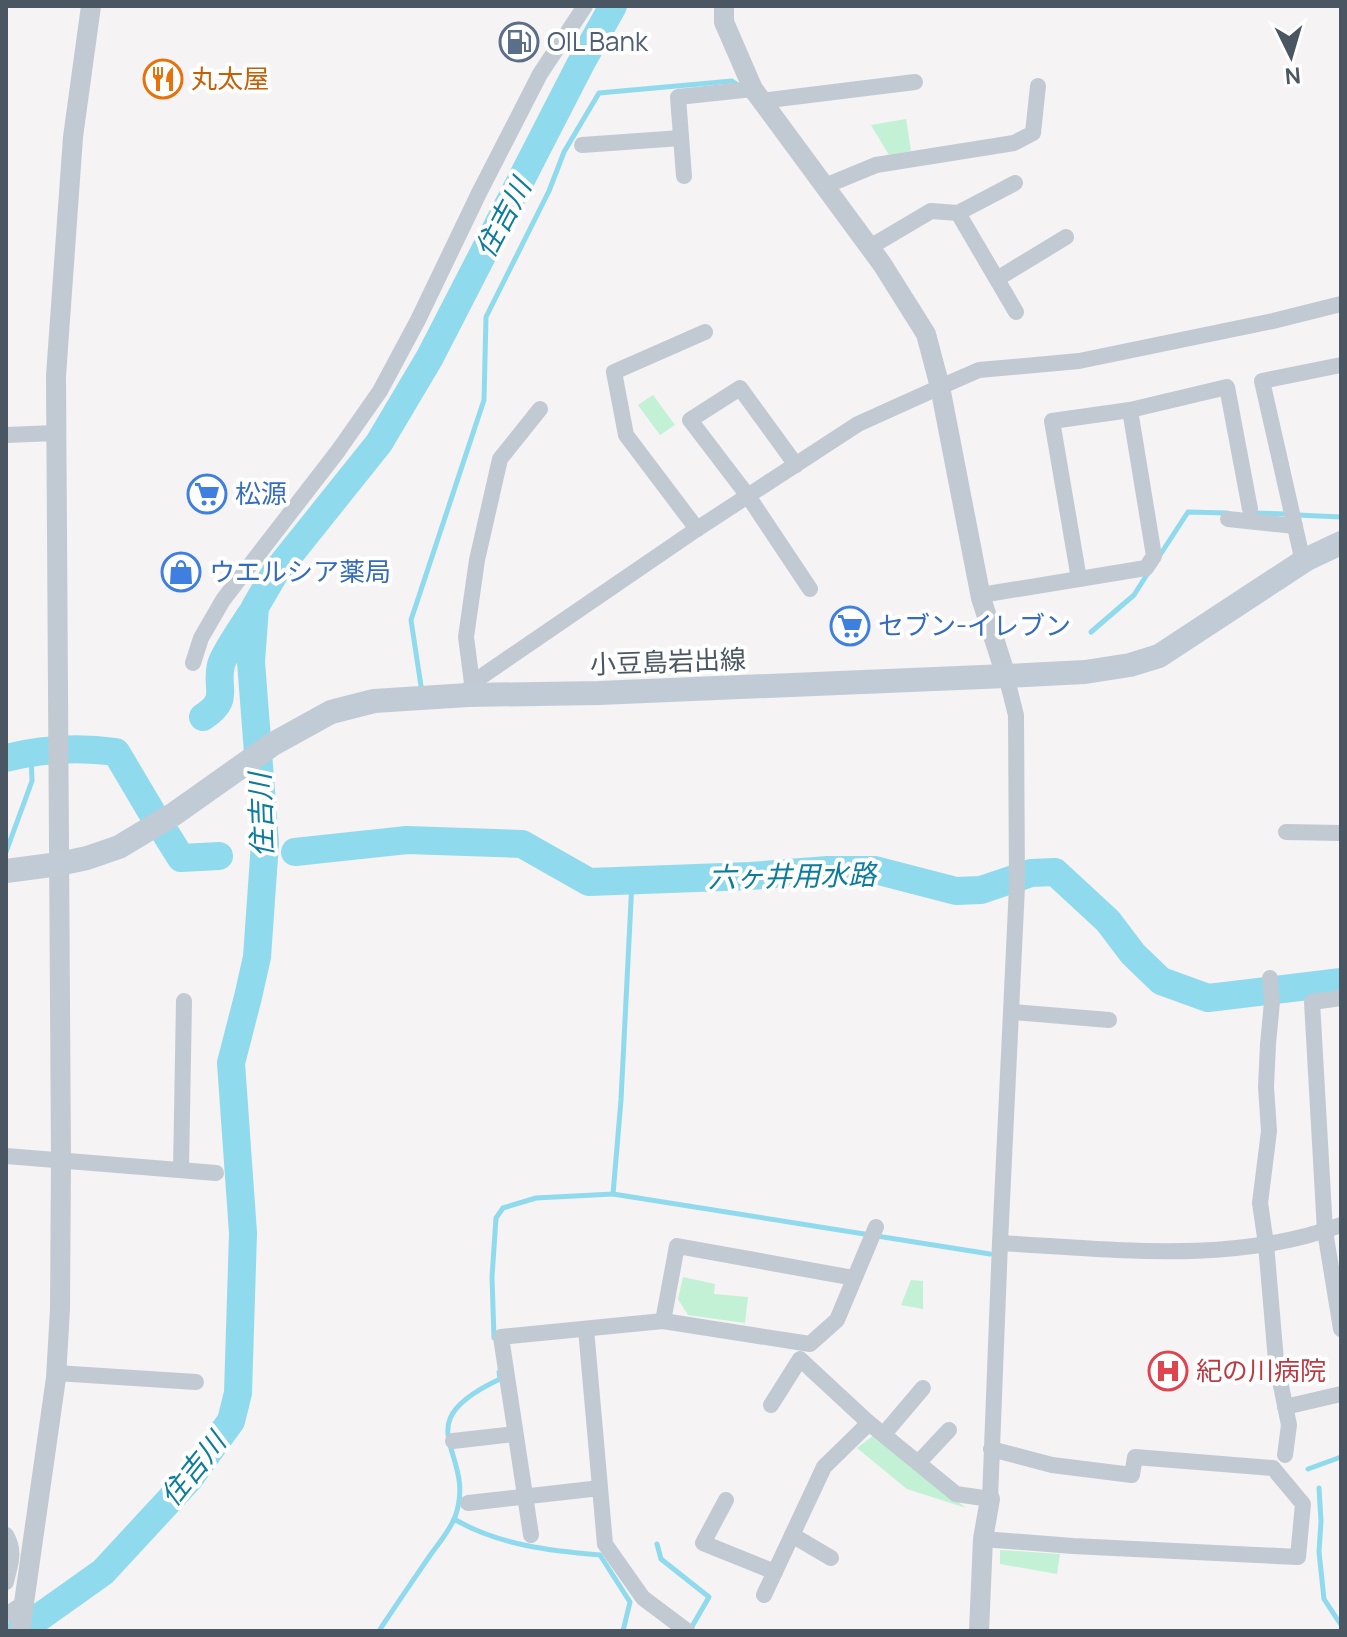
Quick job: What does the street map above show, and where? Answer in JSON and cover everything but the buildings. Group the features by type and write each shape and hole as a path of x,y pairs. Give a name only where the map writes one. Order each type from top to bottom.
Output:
{"main road":[{"name":"小豆島岩出線","path":"6,871 59,864 119,847 174,814 273,744 331,712 374,701 470,689 599,693 1085,672 1130,665 1159,656 1303,562 1341,543"}],"street":[{"path":"18,1616 56,1373 60,1309 56,376 73,137 91,6"},
{"path":"193,663 201,638 223,600 338,451 380,391 540,74 585,6"},
{"path":"724,6 724,22 757,95 870,247 926,334 940,387 981,595 1016,715 1017,886 1012,1012 990,1499 983,1539 979,1631"},
{"path":"684,176 678,97 757,95 915,82"},
{"path":"825,186 876,165 1014,143 1033,133 1038,86"},
{"path":"582,145 681,138"},
{"path":"870,247 931,211 958,213 1015,183"},
{"path":"958,213 1016,312"},
{"path":"997,279 1066,237"},
{"path":"470,689 697,529 858,424 940,387 979,370 1079,361 1341,304"},
{"path":"697,529 626,435 614,372 705,332"},
{"path":"1303,562 1262,381 1341,365"},
{"path":"1079,579 1052,421 1130,410 1227,387 1250,509"},
{"path":"796,465 740,388 690,420 748,496 810,589"},
{"path":"470,689 466,637 477,560 500,459 540,409"},
{"path":"981,595 1146,568 1154,556 1130,410"},
{"path":"6,435 56,433"},
{"path":"1228,519 1293,518"},
{"path":"1286,832 1341,833"},
{"path":"1270,978 1272,1002 1266,1073 1269,1131 1260,1203 1276,1361 1289,1425 1285,1455"},
{"path":"1341,998 1312,1002 1341,1329"},
{"path":"181,1170 184,1001"},
{"path":"1012,1012 1109,1020"},
{"path":"6,1156 216,1173"},
{"path":"531,1535 501,1337 663,1321 810,1344 837,1320 876,1227"},
{"path":"1000,1243 1153,1251 1232,1249 1333,1228"},
{"path":"663,1321 677,1246 854,1278"},
{"path":"586,1329 605,1544 643,1598 687,1631"},
{"path":"771,1405 800,1359 869,1423 956,1494 990,1499"},
{"path":"56,1373 196,1382"},
{"path":"884,1434 923,1388"},
{"path":"1285,1407 1341,1394"},
{"path":"764,1595 824,1467 869,1423"},
{"path":"918,1463 949,1430"},
{"path":"453,1441 515,1434"},
{"path":"983,1539 1298,1557 1303,1504 1273,1468 1135,1457 1132,1475 1052,1465 991,1449"},
{"path":"468,1503 600,1488"},
{"path":"726,1500 703,1543 775,1572"},
{"path":"6,1535 13,1554 6,1582"},
{"path":"792,1535 831,1558"}],"green space":[{"path":"906,119 911,151 889,155 871,125"},
{"path":"653,395 675,425 660,435 638,405"},
{"path":"683,1277 715,1284 714,1294 748,1297 745,1323 688,1315 678,1299"},
{"path":"911,1280 923,1281 923,1309 901,1305"},
{"path":"874,1435 966,1508 907,1489 857,1448"},
{"path":"1000,1550 1060,1554 1057,1574 1000,1564"}],"waterway":[{"name":"住吉川","path":"20,1631 103,1572 189,1479 231,1421 238,1393 243,1233 231,1063 257,957 265,843 251,662 255,607 275,573 379,443 430,357 613,6"},
{"path":"421,686 411,620 484,400 486,317 549,191 564,152 599,93 732,81 739,86"},
{"path":"1158,558 1188,512 1227,513"},
{"path":"1253,513 1287,514"},
{"path":"1297,515 1341,517"},
{"path":"1091,632 1134,595 1148,573"},
{"name":"六ヶ井用水路","path":"203,717 217,705 223,660 251,614"},
{"name":"六ヶ井用水路","path":"6,758 61,750 116,752 151,811"},
{"path":"6,852 32,781 31,752"},
{"name":"六ヶ井用水路","path":"166,834 181,858 219,856"},
{"name":"六ヶ井用水路","path":"295,852 407,840 522,844 589,882 875,870 956,891 981,890 1031,873 1055,872 1108,921 1133,954 1161,981 1208,998 1341,982"},
{"path":"494,1338 492,1277 496,1218 503,1208 536,1198 613,1194 632,881"},
{"path":"613,1194 990,1254"},
{"path":"379,1631 455,1517 460,1494 448,1426 454,1411 470,1396 500,1379 499,1372"},
{"path":"1308,1469 1341,1457"},
{"path":"1319,1488 1319,1552 1324,1599 1341,1625"},
{"path":"454,1519 507,1541 544,1549 600,1555 630,1602 623,1631"},
{"path":"657,1544 661,1559 709,1597 690,1630"}],"place":[{"name":"OIL Bank","path":"519,42"},
{"name":"丸太屋","path":"163,79"},
{"name":"松源","path":"207,494"},
{"name":"ウエルシア薬局","path":"181,572"},
{"name":"セブン-イレブン","path":"850,626"},
{"name":"紀の川病院","path":"1168,1371"}]}
